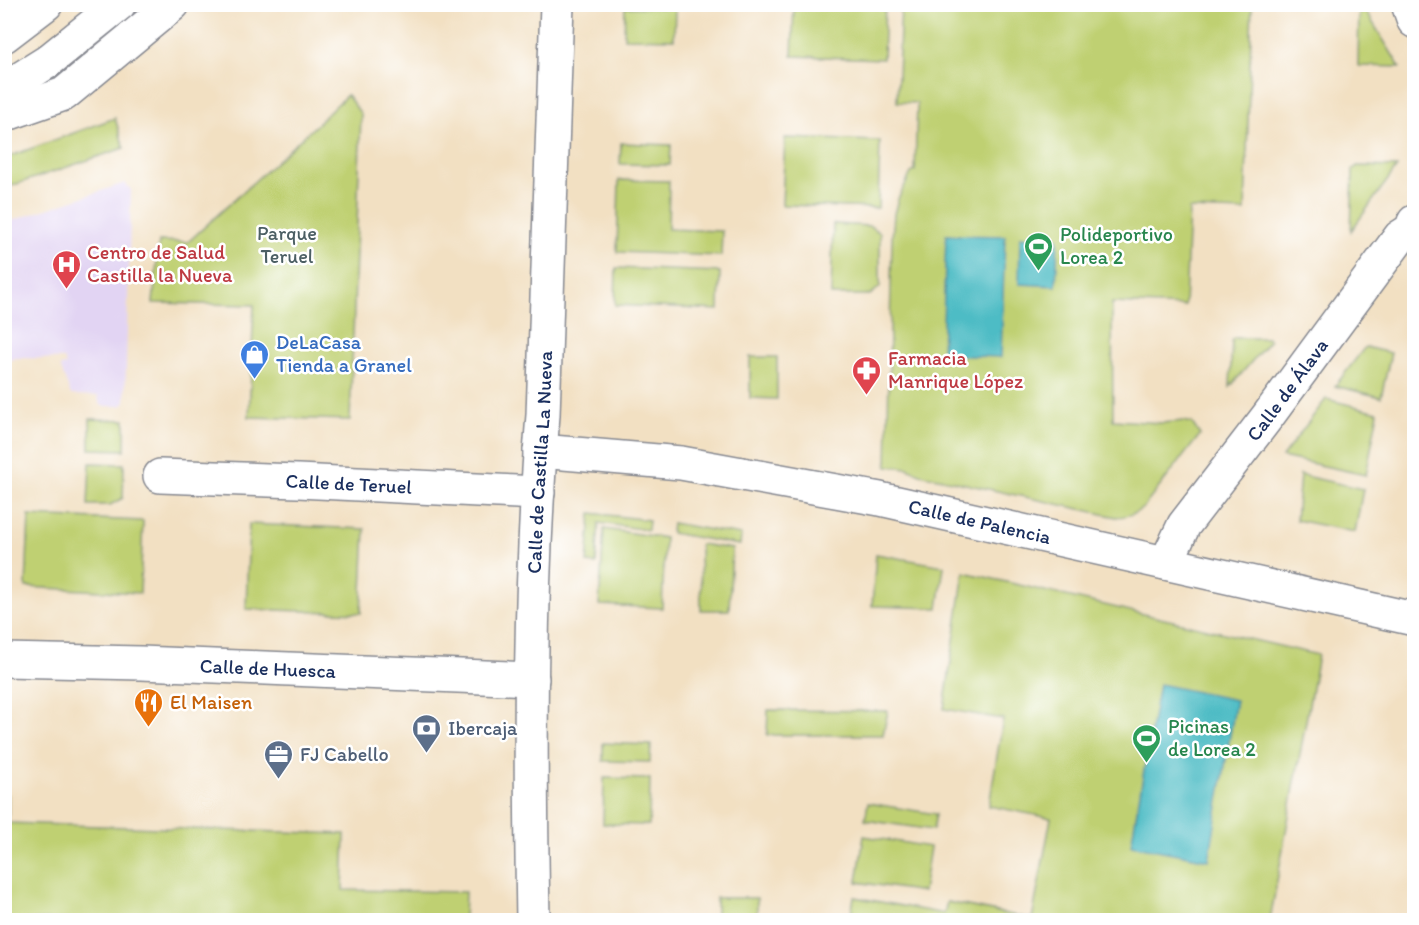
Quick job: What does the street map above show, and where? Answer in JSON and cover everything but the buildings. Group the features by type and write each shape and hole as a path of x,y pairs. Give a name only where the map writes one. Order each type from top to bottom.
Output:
{"street":[{"path":"4,36 46,4"},
{"path":"4,89 47,62 119,4"},
{"path":"4,115 64,94 174,4"},
{"name":"Calle de Castilla La Nueva","path":"533,921 531,634 543,415 557,4"},
{"path":"1408,4 1414,21"},
{"name":"Calle de Álava","path":"1166,563 1184,525 1268,416 1400,237 1411,230 1414,222"},
{"name":"Calle de Palencia","path":"540,452 681,463 880,499 1414,619"},
{"name":"Calle de Teruel","path":"160,476 538,493"},
{"name":"Calle de Huesca","path":"4,660 141,663 532,679"}],"shaded area":[{"name":"Centro de Salud Castilla la Nueva","path":"125,183 131,190 125,402 121,406 102,406 98,396 71,395 60,366 66,365 64,359 16,358 5,362 5,223"}],"green space":[{"path":"794,5 885,5 883,59 792,56"},
{"name":"Polideportivo Lorea 2","path":"901,5 1252,5 1245,211 1189,209 1185,306 1112,303 1113,420 1162,423 1184,421 1192,423 1200,435 1143,508 1134,513 1116,517 920,474 908,468 887,466 894,214 898,199 911,173 915,171 917,103 897,102"},
{"path":"1359,5 1362,5 1400,67 1358,65"},
{"path":"625,7 675,8 674,39 624,38"},
{"name":"Parque Teruel","path":"347,95 361,114 350,420 249,417 254,305 153,303 159,241 188,242"},
{"path":"115,118 124,148 5,188 5,158"},
{"path":"785,138 880,141 878,208 782,205"},
{"path":"621,143 671,145 670,165 620,164"},
{"path":"1357,166 1397,167 1351,231 1353,170"},
{"path":"619,180 669,181 668,229 722,231 721,256 617,252"},
{"path":"833,224 870,226 880,233 880,287 870,295 831,295"},
{"path":"616,268 720,272 719,310 615,305"},
{"path":"1234,338 1267,338 1270,340 1230,387 1232,340"},
{"path":"1365,347 1391,353 1381,397 1335,386"},
{"path":"750,357 777,357 777,399 750,398"},
{"path":"1326,399 1378,412 1366,475 1282,457"},
{"path":"90,419 125,420 125,450 90,449"},
{"path":"90,463 124,464 123,498 110,505 88,505"},
{"path":"1300,475 1363,489 1355,532 1296,520"},
{"path":"591,513 649,520 648,530 599,523 596,564 587,563"},
{"path":"29,516 143,521 140,593 26,587"},
{"path":"672,523 741,535 740,545 671,533"},
{"path":"249,524 365,529 361,613 246,609"},
{"path":"604,529 665,538 662,608 599,605"},
{"path":"700,544 732,549 729,610 701,610"},
{"path":"876,554 944,566 938,608 872,606"},
{"name":"Picinas de Lorea 2","path":"964,572 1318,655 1270,920 850,920 854,897 944,914 947,902 1032,919 1051,818 989,806 1003,719 944,709"},
{"path":"768,710 888,711 883,735 767,735"},
{"path":"603,743 651,745 650,762 603,761"},
{"path":"604,778 650,779 649,825 603,824"},
{"path":"5,795 8,795 8,823 345,834 343,890 465,892 464,920 5,920"},
{"path":"868,803 936,814 933,830 865,820"},
{"path":"864,836 930,847 923,892 857,882"},
{"path":"716,898 757,898 757,920 716,920"}],"water":[{"path":"946,235 1005,236 1001,357 942,355"},
{"path":"1020,237 1058,238 1056,286 1019,284"},
{"path":"1159,684 1236,700 1209,860 1131,845"}],"place":[{"name":"Polideportivo Lorea 2","path":"1039,272"},
{"name":"Centro de Salud Castilla la Nueva","path":"66,290"},
{"name":"DeLaCasa Tienda a Granel","path":"255,380"},
{"name":"Farmacia Manrique López","path":"867,396"},
{"name":"El Maisen","path":"149,728"},
{"name":"Ibercaja","path":"427,754"},
{"name":"Picinas de Lorea 2","path":"1147,764"},
{"name":"FJ Cabello","path":"279,780"}]}
